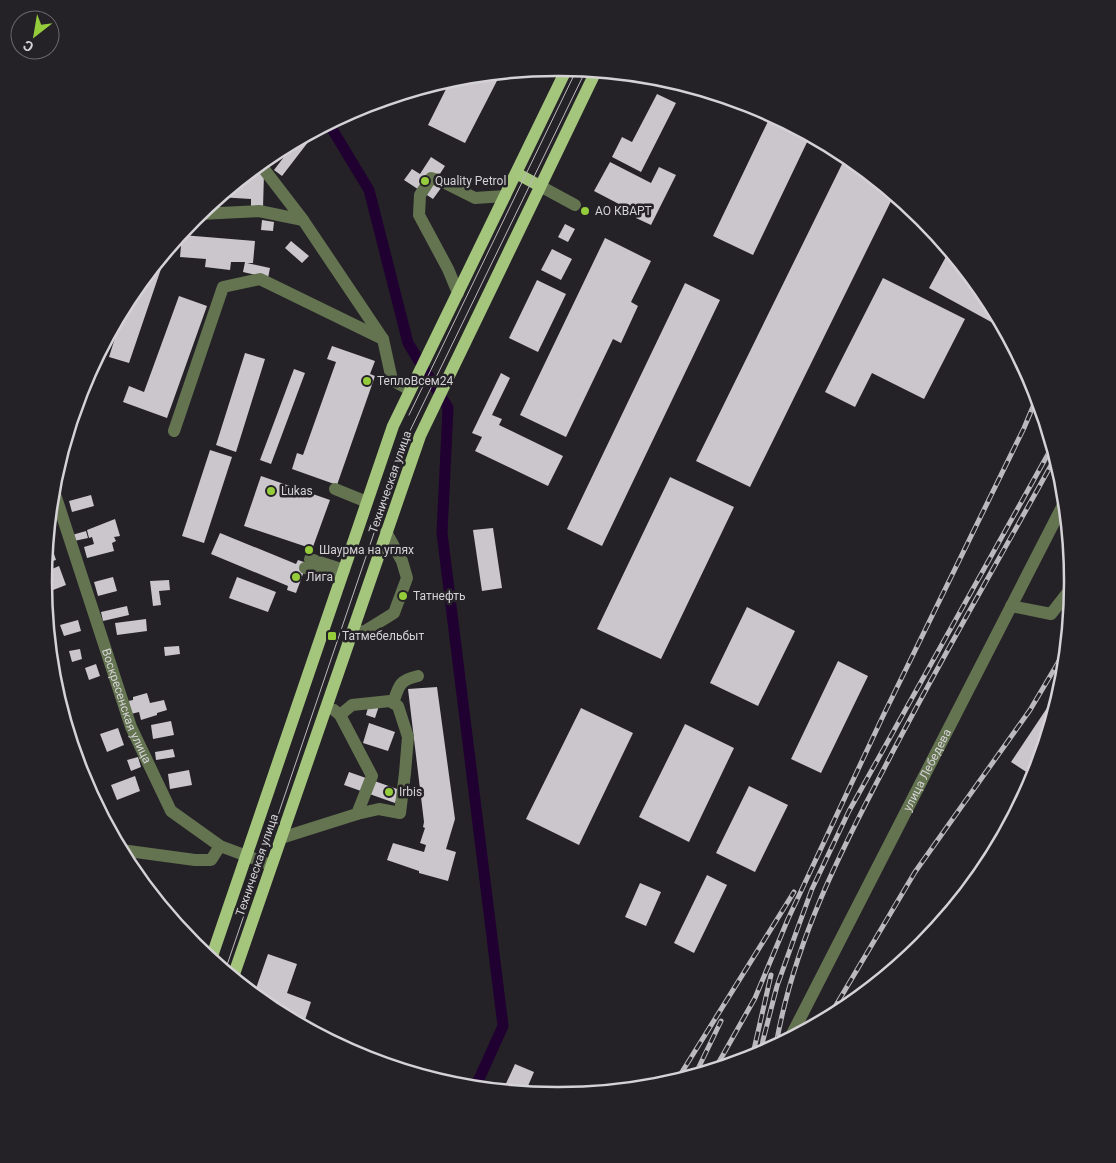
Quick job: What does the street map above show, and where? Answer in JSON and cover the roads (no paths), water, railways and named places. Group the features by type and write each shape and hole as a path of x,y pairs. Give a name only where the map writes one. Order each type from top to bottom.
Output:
{"main road":[{"name":"Техническая улица","path":"214,951 393,426 563,76"},
{"name":"Техническая улица","path":"235,971 420,436 593,77"},
{"path":"516,173 540,186"}],"street":[{"path":"264,170 303,220 383,339 384,358 392,380 412,386"},
{"path":"458,293 448,269 419,215 420,195 431,178 475,198 505,196"},
{"path":"540,186 575,205"},
{"path":"212,213 259,211 303,220"},
{"path":"174,431 223,287 260,279 383,339"},
{"path":"334,490 367,502"},
{"name":"Воскресенская улица","path":"59,505 131,727 171,811 220,846 271,865"},
{"name":"улица Лебедева","path":"795,1028 1059,513"},
{"path":"351,633 365,631 394,613 408,578 402,561 386,532"},
{"path":"308,564 343,574"},
{"path":"1011,606 1051,614 1063,599"},
{"path":"393,703 400,684 409,678 418,676"},
{"path":"281,838 379,809 400,812 408,737 398,706 390,701 352,705 340,715"},
{"path":"328,703 340,715 372,776 357,814"},
{"path":"131,851 195,860 211,860 220,846"}],"waterway":[{"path":"332,129 369,190 408,343 448,408 442,533 503,1026 478,1081"}],"tram line":[{"path":"409,415 573,76"},
{"path":"227,964 406,439 583,77"}],"railway":[{"path":"720,1060 755,998 788,919 883,716 1033,408"},
{"path":"762,1044 777,986 812,889 849,811 1047,456"},
{"path":"778,1037 794,970 807,933 837,862 909,721 1050,467"},
{"path":"837,1003 915,872 1030,710 1056,666"},
{"path":"682,1071 794,892"},
{"path":"754,1047 771,975"},
{"path":"699,1067 721,1021"}],"place":[{"name":"Quality Petrol","path":"425,181"},
{"name":"АО КВАРТ","path":"585,211"},
{"name":"ТеплоВсем24","path":"367,381"},
{"name":"Lukas","path":"271,491"},
{"name":"Шаурма на углях","path":"309,550"},
{"name":"Лига","path":"296,577"},
{"name":"Татнефть","path":"403,596"},
{"name":"Татмебельбыт","path":"332,636"},
{"name":"Irbis","path":"389,792"}]}
